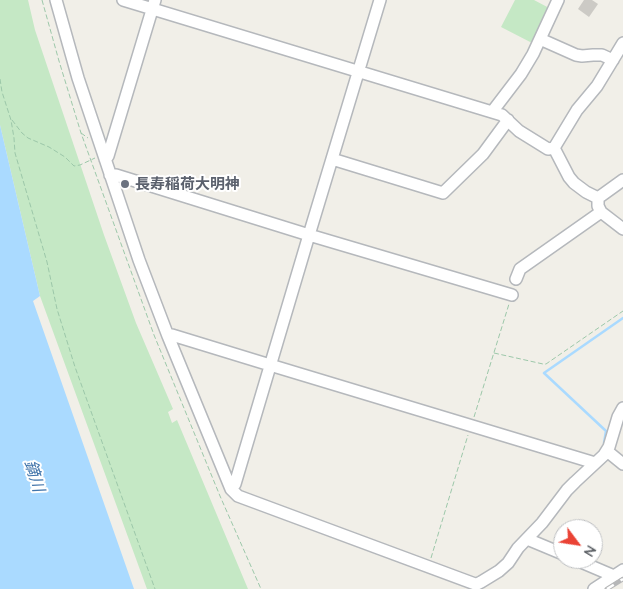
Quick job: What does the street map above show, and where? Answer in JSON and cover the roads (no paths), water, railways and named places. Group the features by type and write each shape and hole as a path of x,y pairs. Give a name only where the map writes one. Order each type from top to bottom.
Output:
{"street":[{"path":"56,0 78,78 139,260 231,489 238,496 475,584 499,571 508,563 518,548 542,523 575,482 607,451 618,417 623,408"},
{"path":"123,0 154,4 358,72 502,115 519,131 548,149 554,148 577,110 597,86 623,44"},
{"path":"231,489 235,484 380,0"},
{"path":"492,112 521,74 558,0"},
{"path":"105,159 108,156 154,4"},
{"path":"540,39 576,55 602,54 613,60"},
{"path":"332,159 443,193 483,154 508,120"},
{"path":"554,148 574,184 598,198"},
{"path":"110,174 512,295"},
{"path":"598,198 623,180"},
{"path":"598,198 598,206 601,212 623,229"},
{"path":"516,279 520,269 601,212"},
{"path":"168,336 172,335 595,463"},
{"path":"607,451 623,464"},
{"path":"527,539 553,550"},
{"path":"603,568 619,573"},
{"path":"594,589 619,573"}],"water":[{"name":"鏑川","path":"0,125 40,296 33,301 134,589 0,589"}],"waterway":[{"path":"605,446 606,431 544,373 623,318"}],"railway":[{"path":"607,589 623,579"}],"place":[{"name":"長寿稲荷大明神","path":"125,184"}]}
